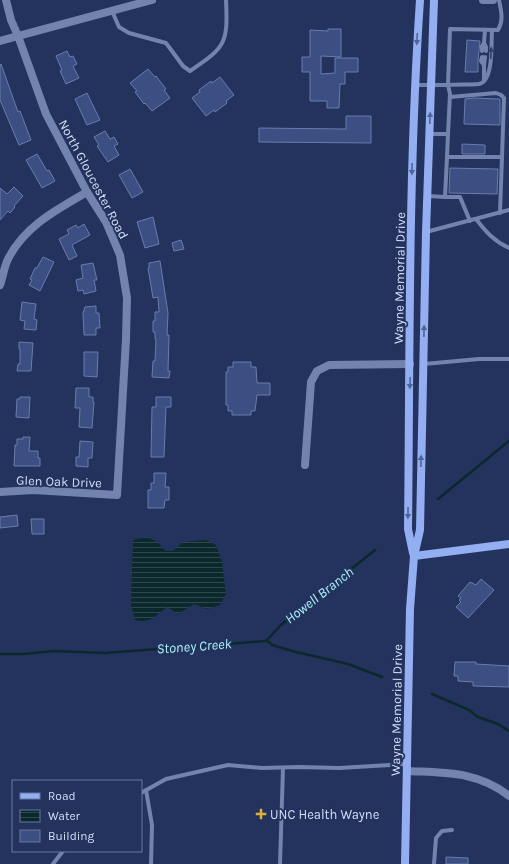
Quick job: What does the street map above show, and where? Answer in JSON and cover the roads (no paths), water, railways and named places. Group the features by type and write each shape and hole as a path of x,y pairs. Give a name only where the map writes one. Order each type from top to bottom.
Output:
{"main road":[{"name":"Wayne Memorial Drive","path":"414,556 408,529 410,272 414,85 420,0"},
{"name":"Wayne Memorial Drive","path":"405,864 410,609 414,556 420,530 426,232 434,0"},
{"path":"414,556 509,544"}],"street":[{"name":"North Gloucester Road","path":"6,0 11,20 46,114 87,192 106,222 120,255 127,298 117,495"},
{"path":"0,41 152,0"},
{"path":"483,0 493,0"},
{"path":"0,285 8,260 20,240 29,230 51,213 87,192"},
{"path":"305,465 311,382 317,371 329,365 410,364"},
{"name":"Glen Oak Drive","path":"0,492 33,490 117,495"},
{"path":"407,768 454,773 472,777 498,788 509,796"}],"lane":[{"path":"112,11 119,27 130,33 166,43 183,66 190,71 217,52 223,42 227,26 226,0"},
{"path":"445,197 450,97 448,85 450,28 498,30 502,18 499,0"},
{"path":"484,51 482,46 484,43 485,30"},
{"path":"414,85 480,84 487,79 490,68 492,30"},
{"path":"484,57 482,61 484,65 484,81"},
{"path":"450,97 496,93 504,98 500,213"},
{"path":"429,134 448,134"},
{"path":"447,157 502,157"},
{"path":"427,196 460,197 470,221"},
{"path":"426,232 509,210"},
{"path":"476,219 487,234 509,248"},
{"path":"423,364 479,359 509,359"},
{"path":"142,792 166,779 228,765 283,768 407,768"},
{"path":"280,864 283,768"},
{"path":"146,790 152,825 151,864"},
{"path":"434,864 436,838 442,831 452,830"},
{"path":"53,864 62,852"}],"water":[{"path":"147,537 157,542 166,551 173,551 183,542 206,540 216,545 222,562 226,594 220,605 207,609 194,604 178,614 167,607 149,620 135,620 131,605 133,540"}],"waterway":[{"name":"Howell Branch","path":"438,499 509,441"},
{"name":"Howell Branch","path":"266,641 281,625 375,550"},
{"name":"Stoney Creek","path":"0,654 24,654 53,651 104,653 266,641 272,645 292,651 348,664 382,677"},
{"name":"Stoney Creek","path":"432,694 469,710 478,717 498,724 509,731"}],"place":[{"name":"UNC Health Wayne","path":"261,814"}]}
